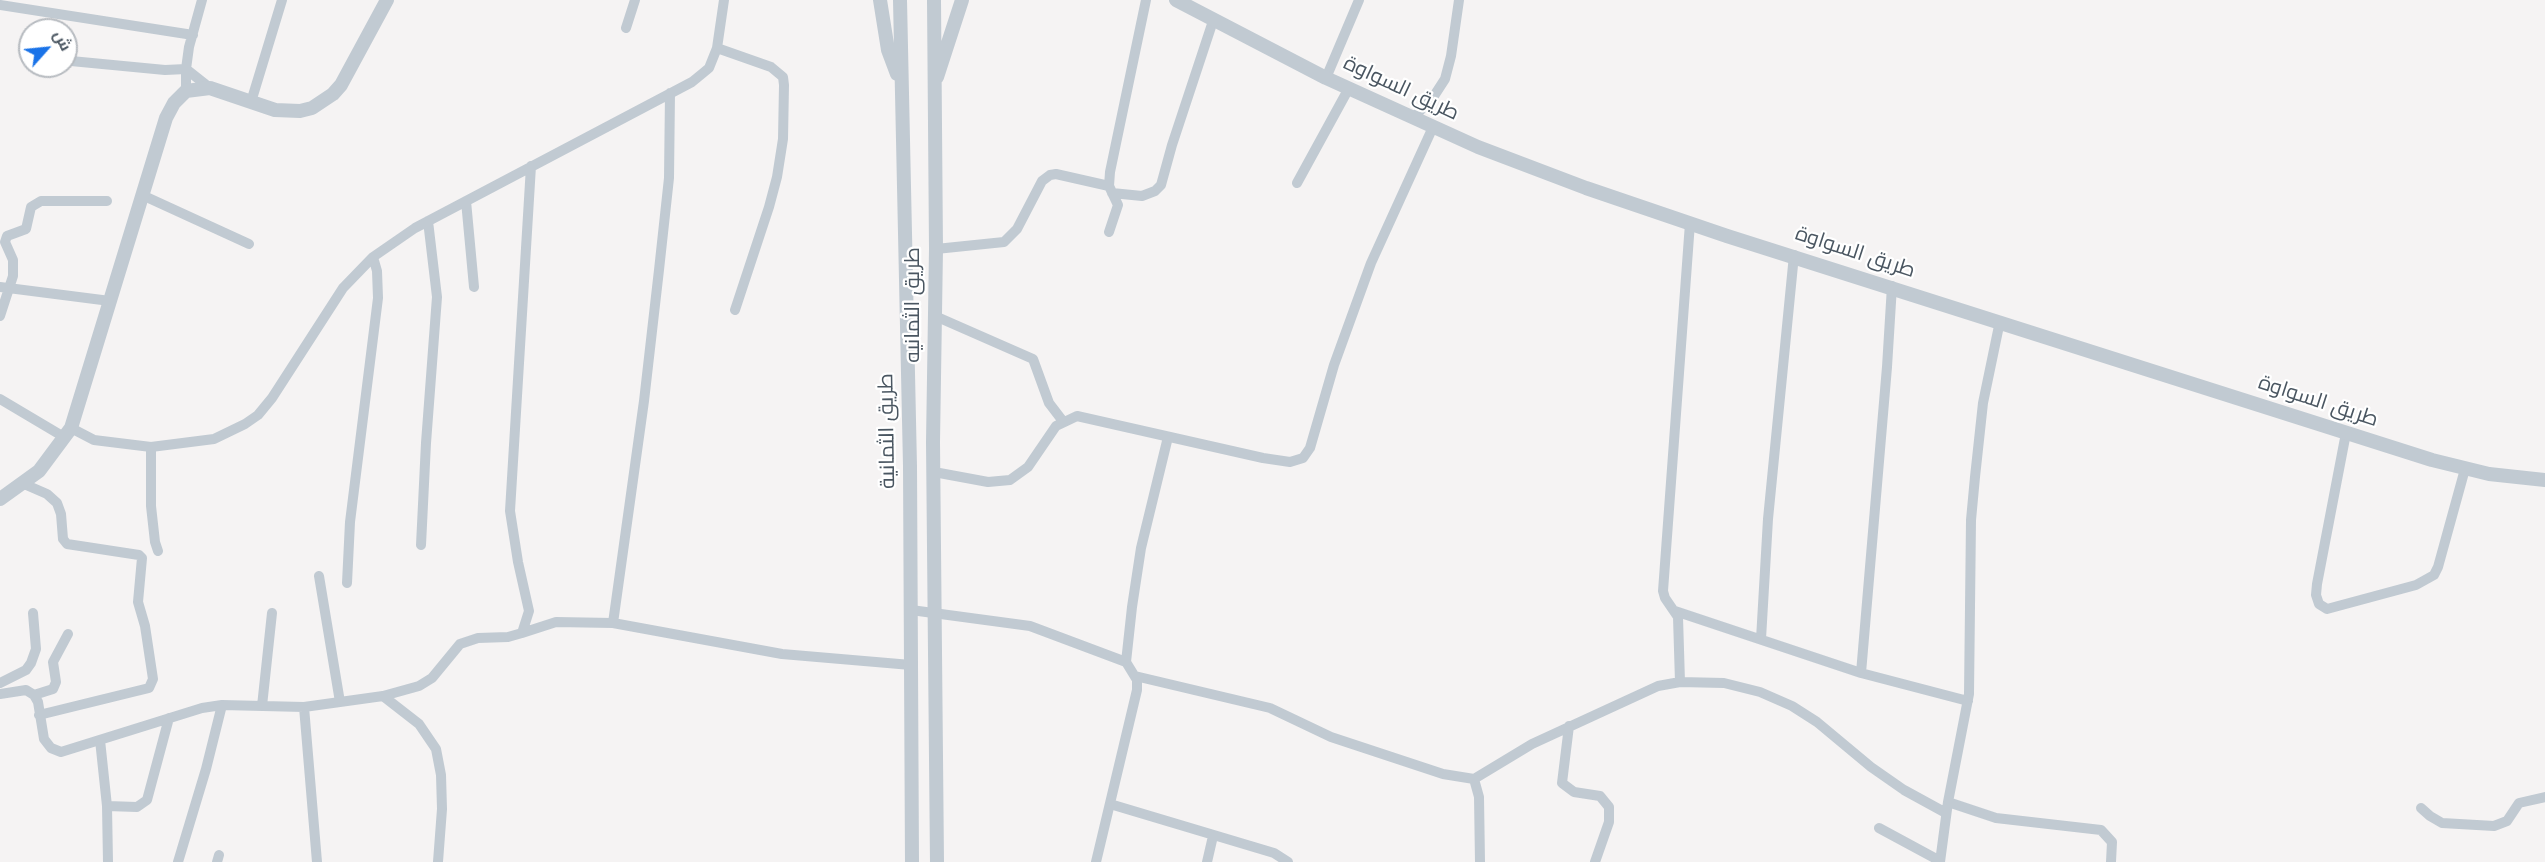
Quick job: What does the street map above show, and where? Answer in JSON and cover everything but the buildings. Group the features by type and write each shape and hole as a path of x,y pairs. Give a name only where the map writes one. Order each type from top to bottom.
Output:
{"street":[{"path":"186,91 186,69 202,0"},
{"path":"251,102 282,0"},
{"path":"78,62 165,70 186,69 210,88 287,112 300,111 321,103 333,94 348,73 387,0"},
{"path":"626,28 635,0"},
{"path":"0,399 68,433 94,440 151,447 214,439 258,415 284,380 344,288 373,256 428,221 692,82 709,68 717,48 724,0"},
{"path":"880,0 888,50 902,84"},
{"name":"طريق الثمانية","path":"900,0 911,610 912,862"},
{"name":"طريق الثمانيه","path":"934,0 937,862"},
{"path":"933,88 962,0"},
{"path":"1109,232 1118,205 1110,189 1124,100 1146,0"},
{"name":"طريق السواوة","path":"1176,0 1215,18 1326,78 1532,169 1690,223 2346,433 2465,469 2545,480"},
{"path":"1326,78 1359,0"},
{"path":"1414,117 1434,96 1445,79 1451,56 1459,0"},
{"path":"0,5 193,35"},
{"path":"936,249 1004,242 1017,229 1042,181 1050,175 1056,174 1142,196 1155,191 1161,185 1172,145 1215,18"},
{"path":"717,48 771,67 783,77 784,85 783,140 777,177 735,310"},
{"path":"0,499 24,484 39,471 68,433 165,118 174,103 186,91 210,88"},
{"path":"1297,183 1349,88"},
{"path":"613,623 645,401 669,178 670,93"},
{"path":"934,472 988,482 1010,480 1028,467 1051,431 1062,420 1077,416 1167,438 1278,461 1298,460 1306,455 1334,365 1371,263 1433,127"},
{"path":"522,633 529,611 510,511 531,166"},
{"path":"142,195 249,244"},
{"path":"0,316 13,260 5,242 7,236 26,229 31,207 41,201 107,201"},
{"path":"466,201 474,287"},
{"path":"421,545 437,297 428,221"},
{"path":"1680,682 1680,626 1676,611 1665,598 1663,591 1690,223"},
{"path":"1761,639 1768,519 1794,255"},
{"path":"347,583 350,522 378,298 377,271 373,256"},
{"path":"1861,673 1892,286"},
{"path":"5,287 110,301"},
{"path":"935,316 1033,359 1049,403 1062,420"},
{"path":"1879,828 1940,862 1947,808 1968,701 1974,485 1983,404 2000,321"},
{"path":"2346,433 2317,584 2316,595 2319,604 2327,609 2416,585 2434,574 2438,567 2465,469"},
{"path":"1126,662 1138,566 1167,438"},
{"path":"151,447 151,506 154,542 158,551"},
{"path":"24,484 47,494 57,503 61,513 63,539 66,544 139,555 142,558 138,602 153,679 149,688 39,715"},
{"path":"319,576 340,702"},
{"path":"911,610 1030,626 1126,662 1135,676 1137,690 1096,862"},
{"path":"1676,611 1861,673 1968,701"},
{"path":"262,706 272,612"},
{"path":"0,683 26,670 31,663 36,649 33,613"},
{"path":"0,694 26,690 34,695 38,702 44,739 51,748 60,752 202,708 222,705 304,707 383,696 419,686 432,678 460,644 478,638 508,637 556,622 613,623 782,654 911,666"},
{"path":"34,695 53,689 56,682 53,662 68,634"},
{"path":"1135,676 1270,708 1331,737 1443,774 1474,779 1532,744 1658,686 1680,682 1743,686 1792,706 1817,722 1871,767 1904,790 1947,808 1996,818 2101,830 2112,842 2111,862"},
{"path":"383,696 419,724 436,749 441,775 442,809 438,862"},
{"path":"178,862 206,769 222,705"},
{"path":"304,707 317,862"},
{"path":"107,806 137,807 147,801 169,718"},
{"path":"1569,726 1562,783 1574,792 1600,796 1609,807 1609,822 1595,862"},
{"path":"100,740 107,806 108,862"},
{"path":"1474,779 1479,797 1480,862"},
{"path":"2421,808 2442,823 2494,826 2507,821 2519,803 2545,796"},
{"path":"1110,804 1288,862"},
{"path":"1207,862 1213,836"}]}
